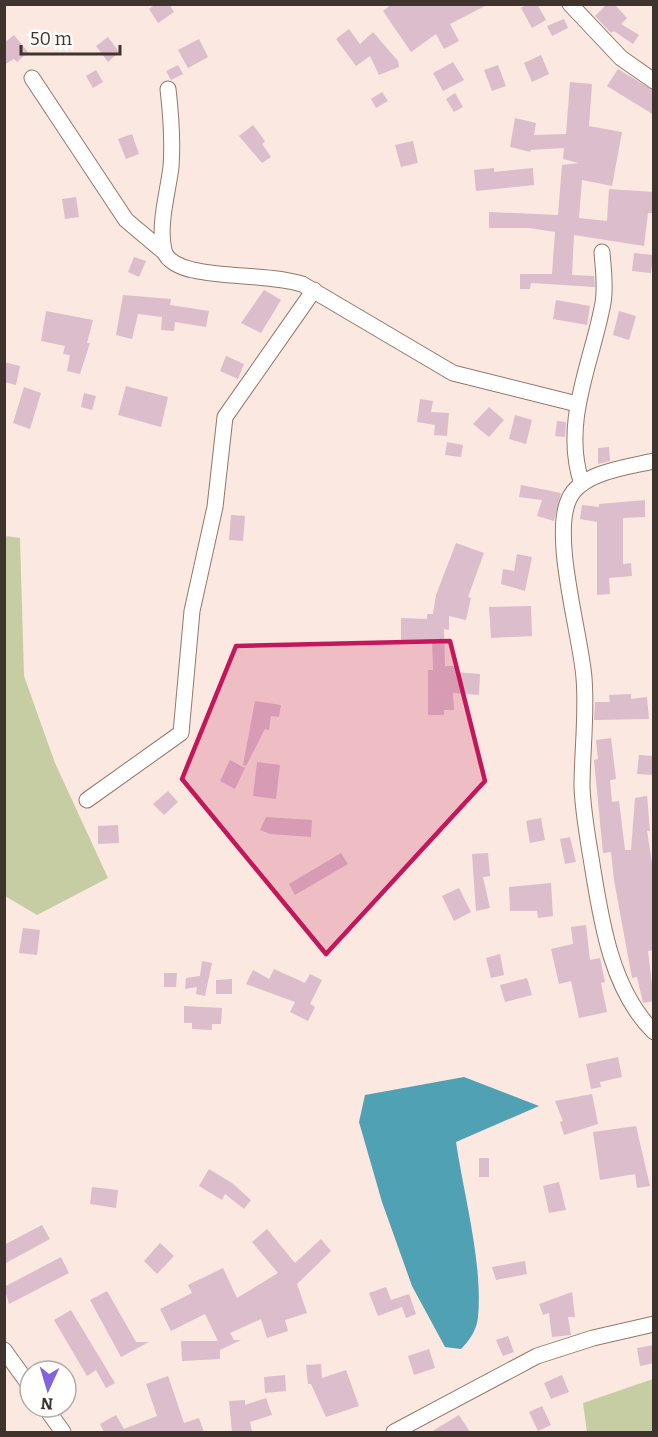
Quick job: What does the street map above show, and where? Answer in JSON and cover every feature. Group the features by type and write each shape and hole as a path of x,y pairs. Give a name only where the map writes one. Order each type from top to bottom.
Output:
{"street":[{"path":"570,4 621,58 654,81"},
{"path":"32,78 126,220 171,260 190,270 220,275 281,278 314,290 370,326 453,373 578,404"},
{"path":"164,252 163,234 172,123 168,89"},
{"path":"582,484 573,450 578,404 603,301 602,252"},
{"path":"87,800 181,733 192,611 215,507 225,417 314,290"},
{"path":"654,461 603,475 582,484 569,498 564,522 573,615 584,678 582,789 586,836 600,918 618,971 634,1007 654,1032"},
{"path":"394,1432 537,1356 593,1338 654,1324"},
{"path":"4,1350 18,1369"},
{"path":"54,1419 63,1432"}],"highlighted area":[{"path":"450,641 485,781 326,954 182,779 236,646"}],"green space":[{"path":"5,536 20,538 24,676 55,763 108,878 37,915 5,896"},
{"path":"653,1379 653,1432 587,1432 583,1403"}],"water":[{"path":"464,1077 539,1106 456,1142 472,1230 479,1296 476,1326 470,1339 461,1349 445,1347 412,1286 382,1202 359,1122 365,1095"}],"building":[{"path":"156,4 169,4 174,12 158,23 149,9"},
{"path":"392,4 489,4 450,24 459,41 444,49 436,34 411,52 383,11"},
{"path":"527,4 537,4 546,20 532,28 521,8"},
{"path":"607,4 614,4 627,18 621,24 639,35 633,44 614,31 611,33 595,16"},
{"path":"564,19 568,28 552,36 547,26"},
{"path":"349,29 360,44 373,32 398,61 399,67 379,75 370,56 356,66 336,39"},
{"path":"14,35 28,52 17,62 14,59 4,65 4,43"},
{"path":"108,37 119,52 108,62 96,46"},
{"path":"199,39 208,57 188,68 178,50"},
{"path":"541,55 549,74 532,82 524,63"},
{"path":"453,62 464,80 443,91 433,73"},
{"path":"178,65 183,74 171,80 166,71"},
{"path":"498,65 506,86 492,91 484,70"},
{"path":"618,69 654,91 654,115 607,86"},
{"path":"96,70 103,82 93,88 86,76"},
{"path":"570,82 592,84 589,126 622,132 612,186 582,180 579,218 607,221 609,189 654,192 654,213 648,213 644,246 574,235 572,275 594,276 595,287 531,283 530,289 520,289 520,274 552,274 555,232 529,228 489,228 489,212 558,215 562,165 579,163 563,159 564,148 530,150 531,152 510,147 515,118 536,123 534,135 566,134"},
{"path":"382,92 388,101 376,108 371,99"},
{"path":"455,93 463,107 454,112 446,99"},
{"path":"253,125 265,141 262,144 271,157 262,163 239,136"},
{"path":"132,134 139,154 126,159 118,139"},
{"path":"413,141 418,163 401,167 395,145"},
{"path":"494,168 494,172 533,168 534,185 476,191 474,170"},
{"path":"76,197 79,217 65,219 62,199"},
{"path":"634,253 653,255 651,273 632,271"},
{"path":"134,257 146,261 139,277 128,272"},
{"path":"264,290 281,300 261,333 241,323"},
{"path":"123,295 171,299 170,305 209,311 206,327 175,322 174,331 161,330 162,317 138,314 132,339 116,335"},
{"path":"556,300 590,306 587,325 553,319"},
{"path":"46,311 93,320 87,343 90,343 80,374 67,371 70,355 63,354 65,346 41,341"},
{"path":"619,311 636,316 629,340 613,335"},
{"path":"226,356 244,364 238,379 220,371"},
{"path":"4,362 20,366 16,385 4,382"},
{"path":"126,386 168,397 161,427 118,415"},
{"path":"24,387 41,393 30,429 13,423"},
{"path":"84,393 96,396 92,410 81,407"},
{"path":"420,399 433,401 431,412 449,413 447,436 434,435 435,425 417,422"},
{"path":"489,407 504,420 489,437 473,424"},
{"path":"515,415 532,420 526,444 509,439"},
{"path":"557,421 566,422 565,437 555,436"},
{"path":"447,442 463,445 461,457 445,455"},
{"path":"609,447 610,461 598,464 598,448"},
{"path":"521,485 561,493 554,521 537,516 542,500 519,497"},
{"path":"645,500 645,517 623,518 623,564 631,563 632,576 609,578 610,594 597,595 597,522 580,519 582,505 599,507 599,504"},
{"path":"231,515 245,516 243,541 229,540"},
{"path":"456,543 484,553 468,597 471,598 466,620 449,616 449,630 444,629 445,666 455,666 455,672 480,674 479,695 453,693 454,710 444,710 444,715 428,715 428,670 433,670 432,641 401,640 401,618 427,619 427,614 433,614 436,595"},
{"path":"517,554 532,557 525,591 501,584 503,569 514,571"},
{"path":"531,606 532,636 491,638 489,607"},
{"path":"631,694 631,699 647,697 649,719 594,720 595,702 610,702 609,695"},
{"path":"255,701 281,705 279,717 271,716 269,730 265,729 246,766 243,765"},
{"path":"611,738 616,779 610,780 612,802 619,801 625,850 631,850 635,798 647,796 650,831 647,831 654,876 654,950 648,951 654,1001 643,1003 637,977 632,978 611,852 603,853 594,760 598,759 596,740"},
{"path":"639,755 654,756 654,775 637,774"},
{"path":"230,760 245,768 235,789 220,781"},
{"path":"257,762 280,765 276,799 253,796"},
{"path":"168,791 178,802 164,815 153,804"},
{"path":"266,817 312,820 311,837 270,834 260,830"},
{"path":"541,818 545,840 530,843 526,821"},
{"path":"118,825 119,843 98,844 98,826"},
{"path":"570,837 576,862 565,864 560,839"},
{"path":"341,853 348,864 295,895 289,884"},
{"path":"488,853 490,876 483,877 490,908 476,911 472,854"},
{"path":"551,883 553,916 538,918 537,911 510,911 509,887"},
{"path":"459,888 471,912 454,921 442,896"},
{"path":"586,925 590,960 600,958 605,982 601,983 607,1012 579,1018 571,981 559,984 551,949 573,944 571,927"},
{"path":"23,928 40,930 37,955 19,953"},
{"path":"500,954 504,975 491,978 486,958"},
{"path":"202,961 212,963 205,996 196,994 197,987 185,989 186,978 200,976"},
{"path":"274,969 305,983 310,974 322,980 310,1004 315,1007 308,1021 290,1012 295,1002 246,984 253,970 269,979"},
{"path":"164,973 177,973 176,987 164,987"},
{"path":"527,978 532,995 505,1002 500,985"},
{"path":"232,979 232,994 216,994 216,980"},
{"path":"184,1006 222,1008 221,1024 212,1024 212,1030 192,1029 192,1023 184,1023"},
{"path":"618,1057 622,1077 600,1082 601,1087 591,1089 586,1064"},
{"path":"592,1094 598,1124 564,1135 560,1122 563,1121 555,1101"},
{"path":"636,1126 650,1186 637,1188 635,1174 600,1180 593,1132"},
{"path":"479,1158 489,1158 489,1177 479,1177"},
{"path":"209,1169 232,1183 251,1200 244,1209 225,1194 222,1200 199,1186"},
{"path":"559,1182 566,1210 549,1213 543,1186"},
{"path":"92,1187 118,1190 116,1208 90,1204"},
{"path":"42,1225 50,1239 4,1264 4,1245"},
{"path":"267,1229 295,1263 321,1239 331,1251 297,1284 307,1313 285,1320 288,1331 267,1338 261,1319 230,1333 234,1340 241,1340 220,1350 220,1359 182,1361 181,1341 218,1341 205,1314 171,1331 160,1309 192,1293 188,1285 223,1268 237,1298 278,1273 252,1242"},
{"path":"160,1243 174,1256 157,1274 144,1261"},
{"path":"61,1257 69,1273 9,1304 4,1287"},
{"path":"525,1261 527,1274 496,1280 492,1267"},
{"path":"386,1287 391,1300 409,1294 416,1314 406,1318 402,1307 378,1316 369,1293"},
{"path":"107,1291 136,1342 149,1342 121,1357 90,1300"},
{"path":"572,1292 575,1317 568,1317 571,1335 552,1337 549,1313 543,1315 539,1304"},
{"path":"71,1310 115,1383 106,1388 96,1370 87,1376 54,1320"},
{"path":"508,1336 514,1352 503,1356 496,1340"},
{"path":"654,1345 654,1363 640,1366 637,1348"},
{"path":"429,1349 435,1368 414,1375 408,1356"},
{"path":"321,1364 322,1378 346,1370 359,1406 326,1417 311,1384 308,1384 306,1365"},
{"path":"285,1375 286,1391 265,1393 264,1377"},
{"path":"562,1375 569,1392 551,1399 544,1383"},
{"path":"168,1376 184,1423 199,1418 204,1432 104,1432 100,1424 116,1415 124,1429 157,1416 146,1384"},
{"path":"266,1398 272,1415 250,1422 252,1432 232,1432 229,1401 245,1400 245,1405"},
{"path":"542,1406 551,1425 538,1431 529,1412"},
{"path":"459,1415 470,1432 431,1432"}]}
